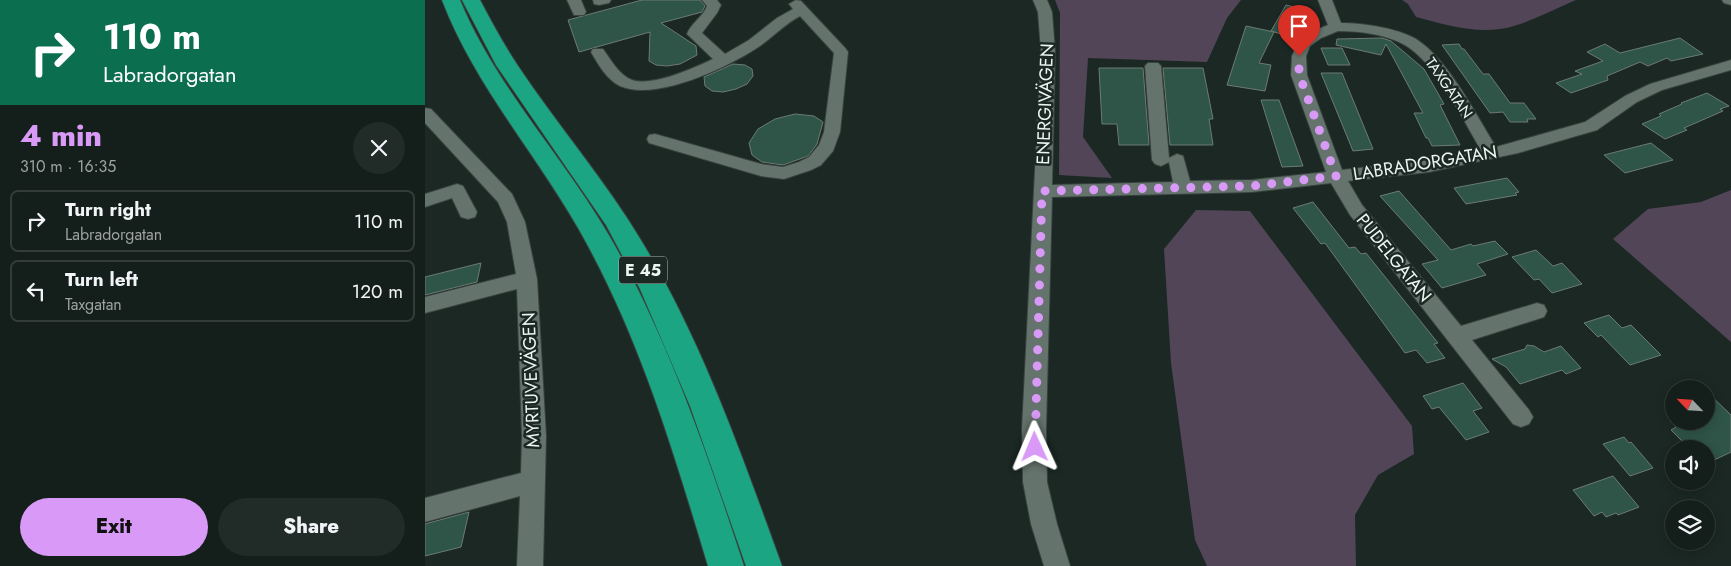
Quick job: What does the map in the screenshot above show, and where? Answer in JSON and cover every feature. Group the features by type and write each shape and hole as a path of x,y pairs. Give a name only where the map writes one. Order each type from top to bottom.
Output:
{"highway":[{"name":"E 45","path":"451,0 464,32 490,78 554,170 610,261 659,368 687,443 726,566"},
{"name":"E 45","path":"471,0 483,26 510,70 576,160 633,250 688,362 716,428 764,566"}],"street":[{"path":"709,0 714,5 713,10 696,27 694,34 723,60"},
{"name":"ENERGIVÄGEN","path":"1040,0 1045,12 1048,51 1034,430 1035,482 1043,524 1057,566"},
{"path":"1325,0 1336,27"},
{"path":"598,52 614,76 627,84 641,86 671,81 723,60 756,42 792,14 798,4 841,52 832,132 827,147 815,161 783,173 761,170 655,139"},
{"name":"TAXGATAN","path":"1336,176 1299,74 1299,56 1303,44 1316,35 1336,27 1358,27 1387,34 1410,42 1430,58 1461,102 1491,153"},
{"name":"LABRADORGATAN","path":"1042,191 1252,186 1429,166 1491,153 1591,126 1631,99 1656,87 1731,65"},
{"path":"1153,66 1169,160 1183,188"},
{"name":"MYRTUVEVÄGEN","path":"425,113 506,199 516,222 527,279 534,436 531,566"},
{"name":"PUDELGATAN","path":"1336,176 1356,210 1521,417"},
{"path":"425,201 457,190 468,212"},
{"path":"425,305 527,279"},
{"path":"1457,336 1537,311"},
{"path":"425,510 533,481"}],"shaded area":[{"path":"1055,0 1241,0 1227,18 1207,62 1088,58 1083,137 1112,178 1059,175 1060,13"},
{"path":"1402,0 1576,0 1539,17 1510,27 1479,30 1416,17 1408,4"},
{"path":"1731,190 1731,342 1613,239 1648,209 1701,202"},
{"path":"1196,210 1250,211 1412,426 1414,454 1378,475 1355,515 1356,566 1207,566 1195,540 1171,363 1164,249"}],"building":[{"path":"642,0 700,0 705,6 702,12 661,23 696,46 697,55 680,64 656,65 649,61 650,32 579,52 568,20"},
{"path":"1286,5 1303,9 1288,36 1271,31"},
{"path":"1246,26 1274,32 1259,63 1271,65 1265,91 1227,85"},
{"path":"1382,38 1391,41 1424,69 1444,104 1440,105 1460,145 1432,146 1428,138 1426,138 1414,113 1423,113 1386,44 1381,55 1336,45 1337,39"},
{"path":"1680,38 1703,54 1671,61 1667,58 1648,66 1640,62 1607,76 1608,80 1571,93 1556,83 1582,74 1575,71 1603,61 1587,52 1605,44 1620,53"},
{"path":"1459,44 1483,74 1489,74 1510,103 1524,103 1536,119 1527,119 1528,122 1510,122 1503,112 1490,113 1442,45"},
{"path":"1321,48 1342,48 1350,65 1328,65"},
{"path":"733,64 745,65 752,69 753,76 747,84 723,92 712,91 705,86 704,77"},
{"path":"1099,68 1143,68 1149,145 1119,145 1117,124 1102,124"},
{"path":"1163,68 1203,68 1213,119 1209,119 1213,145 1170,145"},
{"path":"1321,73 1342,73 1373,149 1353,151"},
{"path":"1707,93 1729,106 1720,109 1723,111 1684,128 1687,130 1665,139 1642,124 1661,116 1659,114 1681,103"},
{"path":"1261,100 1279,100 1303,166 1282,167"},
{"path":"795,114 814,116 823,122 817,144 808,156 783,165 762,162 752,155 749,143 758,129 775,119"},
{"path":"1651,143 1673,160 1625,173 1604,155"},
{"path":"1507,178 1519,192 1515,193 1517,195 1466,204 1454,188"},
{"path":"1399,191 1451,250 1471,244 1473,246 1495,241 1508,254 1477,264 1486,275 1442,288 1422,264 1438,260 1380,196"},
{"path":"1313,202 1349,248 1355,247 1361,254 1366,253 1438,343 1434,344 1445,358 1427,363 1416,350 1405,353 1325,243 1321,244 1293,208"},
{"path":"1536,250 1553,266 1562,263 1582,284 1552,293 1539,279 1534,280 1512,257"},
{"path":"481,263 477,282 425,295 425,277"},
{"path":"1609,315 1622,328 1631,325 1661,355 1630,365 1601,335 1598,337 1584,323"},
{"path":"1527,345 1534,346 1544,352 1561,346 1581,368 1566,374 1562,370 1520,384 1506,367 1492,359 1525,349"},
{"path":"1463,383 1482,408 1473,411 1489,432 1466,440 1439,407 1432,409 1423,396"},
{"path":"1715,400 1731,415 1731,452 1715,460 1715,440 1681,440 1671,430 1715,430"},
{"path":"1624,437 1629,443 1631,442 1653,468 1630,476 1603,444"},
{"path":"1613,476 1639,507 1618,515 1616,513 1606,517 1602,512 1594,516 1573,490"},
{"path":"469,512 461,547 425,556 425,524"}],"route":[{"path":"1035,447 1042,191 1252,186 1336,176 1299,74 1299,56"}]}
